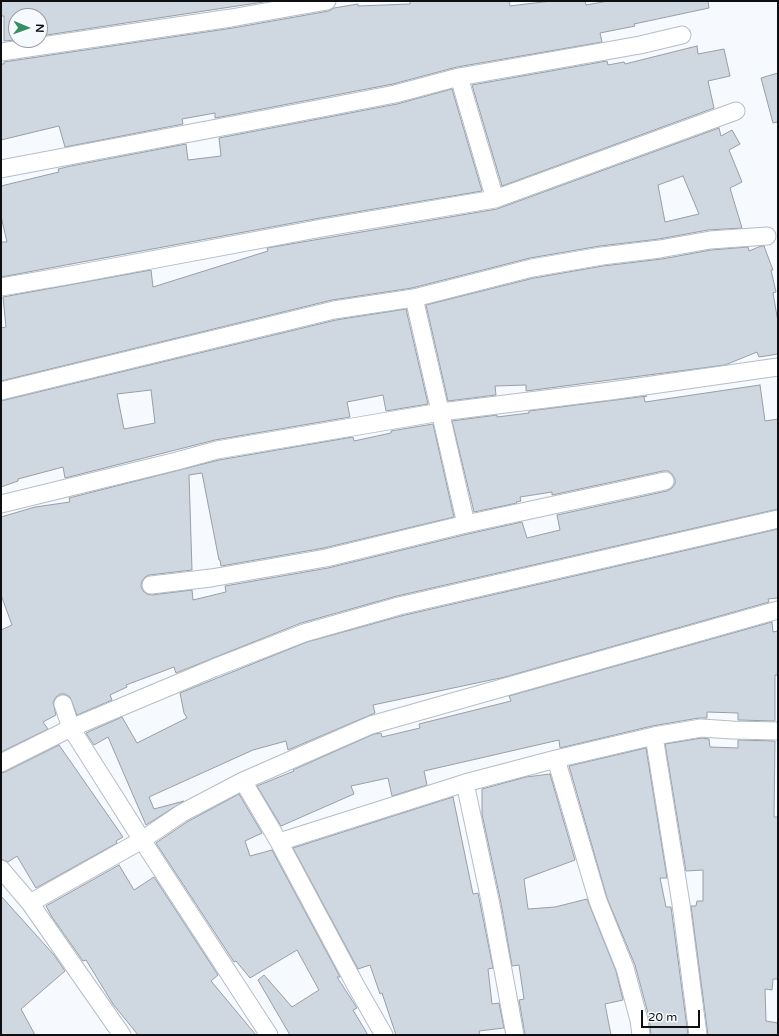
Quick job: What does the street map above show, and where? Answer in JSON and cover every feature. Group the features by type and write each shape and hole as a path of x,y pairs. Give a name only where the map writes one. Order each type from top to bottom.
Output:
{"street":[{"path":"1,52 231,18 327,1"},
{"path":"1,169 395,94 459,77 640,45 682,35"},
{"path":"459,77 495,199"},
{"path":"1,287 322,228 495,199 736,111"},
{"path":"1,391 334,310 414,298 532,268 710,240 767,236"},
{"path":"414,298 466,524"},
{"path":"1,504 217,450 441,412 610,391 778,367"},
{"path":"151,585 211,578 326,558 466,524 664,481"},
{"path":"1,763 71,728 214,668 304,633 400,606 778,519"},
{"path":"30,903 142,840 182,813 243,781 371,725 778,610"},
{"path":"63,704 71,728 269,1035"},
{"path":"279,842 465,783 556,759 654,736 701,728 778,731"},
{"path":"654,736 681,904 698,1035"},
{"path":"556,759 598,901 625,968 639,1020 641,1035"},
{"path":"243,781 279,842 384,1035"},
{"path":"465,783 492,912 515,1035"},
{"path":"1,869 30,903 122,1035"}],"building":[{"path":"1,1 270,1 48,35 48,8 8,8 8,41 4,41 4,16 1,16"},
{"path":"410,1 509,1 510,6 551,1 585,1 586,5 608,1 708,1 709,8 600,33 602,42 457,67 393,84 215,118 215,113 182,119 183,124 65,147 59,126 1,140 1,64 4,64 4,62 233,28 329,11 334,8 358,4 358,6 410,4"},
{"path":"697,46 698,54 724,49 730,76 708,81 714,108 502,186 472,85 607,61 608,65 624,62 625,64"},
{"path":"778,73 778,122 773,123 761,78"},
{"path":"452,89 482,191 320,218 1,277 1,242 7,242 1,216 1,186 59,172 58,169 71,166 186,144 188,160 221,156 219,138 397,104"},
{"path":"719,128 721,136 732,130 740,144 729,150 742,182 730,188 742,228 708,230 659,239 600,246 530,258 412,288 332,300 1,381 1,328 6,327 3,297 151,270 153,287 268,251 267,248 497,209","holes":["683,176 699,214 665,222 658,185"]},
{"path":"764,246 773,270 771,270 776,292 773,293 778,322 778,354 759,357 757,352 725,365 526,391 526,385 495,386 496,395 448,401 426,305 534,278 603,266 662,259 711,250 748,247 749,251"},
{"path":"406,309 428,404 386,411 383,395 347,402 350,417 215,440 65,478 63,467 18,479 18,481 1,487 1,401 336,320","holes":["151,390 155,423 124,429 117,394"]},
{"path":"760,385 765,421 778,419 778,509 397,596 301,623 176,673 174,667 126,685 127,687 110,695 112,700 77,715 70,697 65,694 60,694 53,702 56,715 43,722 48,729 1,752 1,630 12,625 1,595 1,517 35,507 70,502 69,498 219,460 353,437 354,441 391,433 391,431 433,424 454,517 324,548 221,566 202,473 189,475 192,570 149,575 142,581 141,586 143,591 152,595 192,590 193,600 226,592 225,586 328,568 522,522 527,538 560,530 557,515 667,491 675,484 675,479 672,474 668,471 663,471 552,495 552,492 520,497 521,501 516,502 517,503 474,512 452,421 497,415 497,417 529,413 529,411 647,396 644,397 645,402"},
{"path":"778,529 778,598 768,599 769,602 505,677 373,705 375,713 288,750 286,741 253,750 149,797 154,809 184,801 146,825 108,737 94,745 86,733 122,717 137,743 187,718 184,713 180,693 307,642 401,616"},
{"path":"772,622 773,632 778,631 778,675 775,675 775,721 738,720 738,713 707,712 707,718 652,726 560,748 559,740 424,771 427,785 392,796 388,778 351,786 354,794 281,826 257,786 294,771 293,770 374,734 381,733 382,737 420,728 419,724 511,701 509,696"},
{"path":"702,738 709,739 710,747 738,748 738,740 775,741 774,817 778,817 778,979 773,979 772,990 765,989 766,1021 778,1023 778,1035 708,1035 691,906 696,906 697,901 703,901 703,870 686,871 665,744"},
{"path":"59,745 123,837 116,841 117,843 36,888 17,856 8,862 1,859 1,773"},
{"path":"646,748 667,878 660,878 666,907 671,907 688,1035 651,1035 649,1017 635,965 607,898 569,766"},
{"path":"550,774 575,860 524,879 528,909 555,907 587,899 616,971 623,1000 605,1004 611,1035 525,1035 519,1000 524,999 519,965 512,966 501,903 482,814 482,789 526,777"},
{"path":"239,794 262,833 245,841 250,856 272,850 340,977 337,977 357,1008 353,1010 368,1035 290,1035 258,980 264,975 292,1007 319,990 297,950 250,978 236,961 234,962 156,843 187,822"},
{"path":"453,797 473,894 478,893 493,968 488,969 492,1004 499,1003 504,1028 479,1031 480,1035 396,1035 382,993 380,994 370,965 358,969 293,848"},
{"path":"119,865 134,890 154,877 218,975 211,981 256,1035 138,1035 113,1004 86,960 83,961 46,906"},
{"path":"1,896 54,955 65,971 21,1009 35,1035 1,1035"}]}
